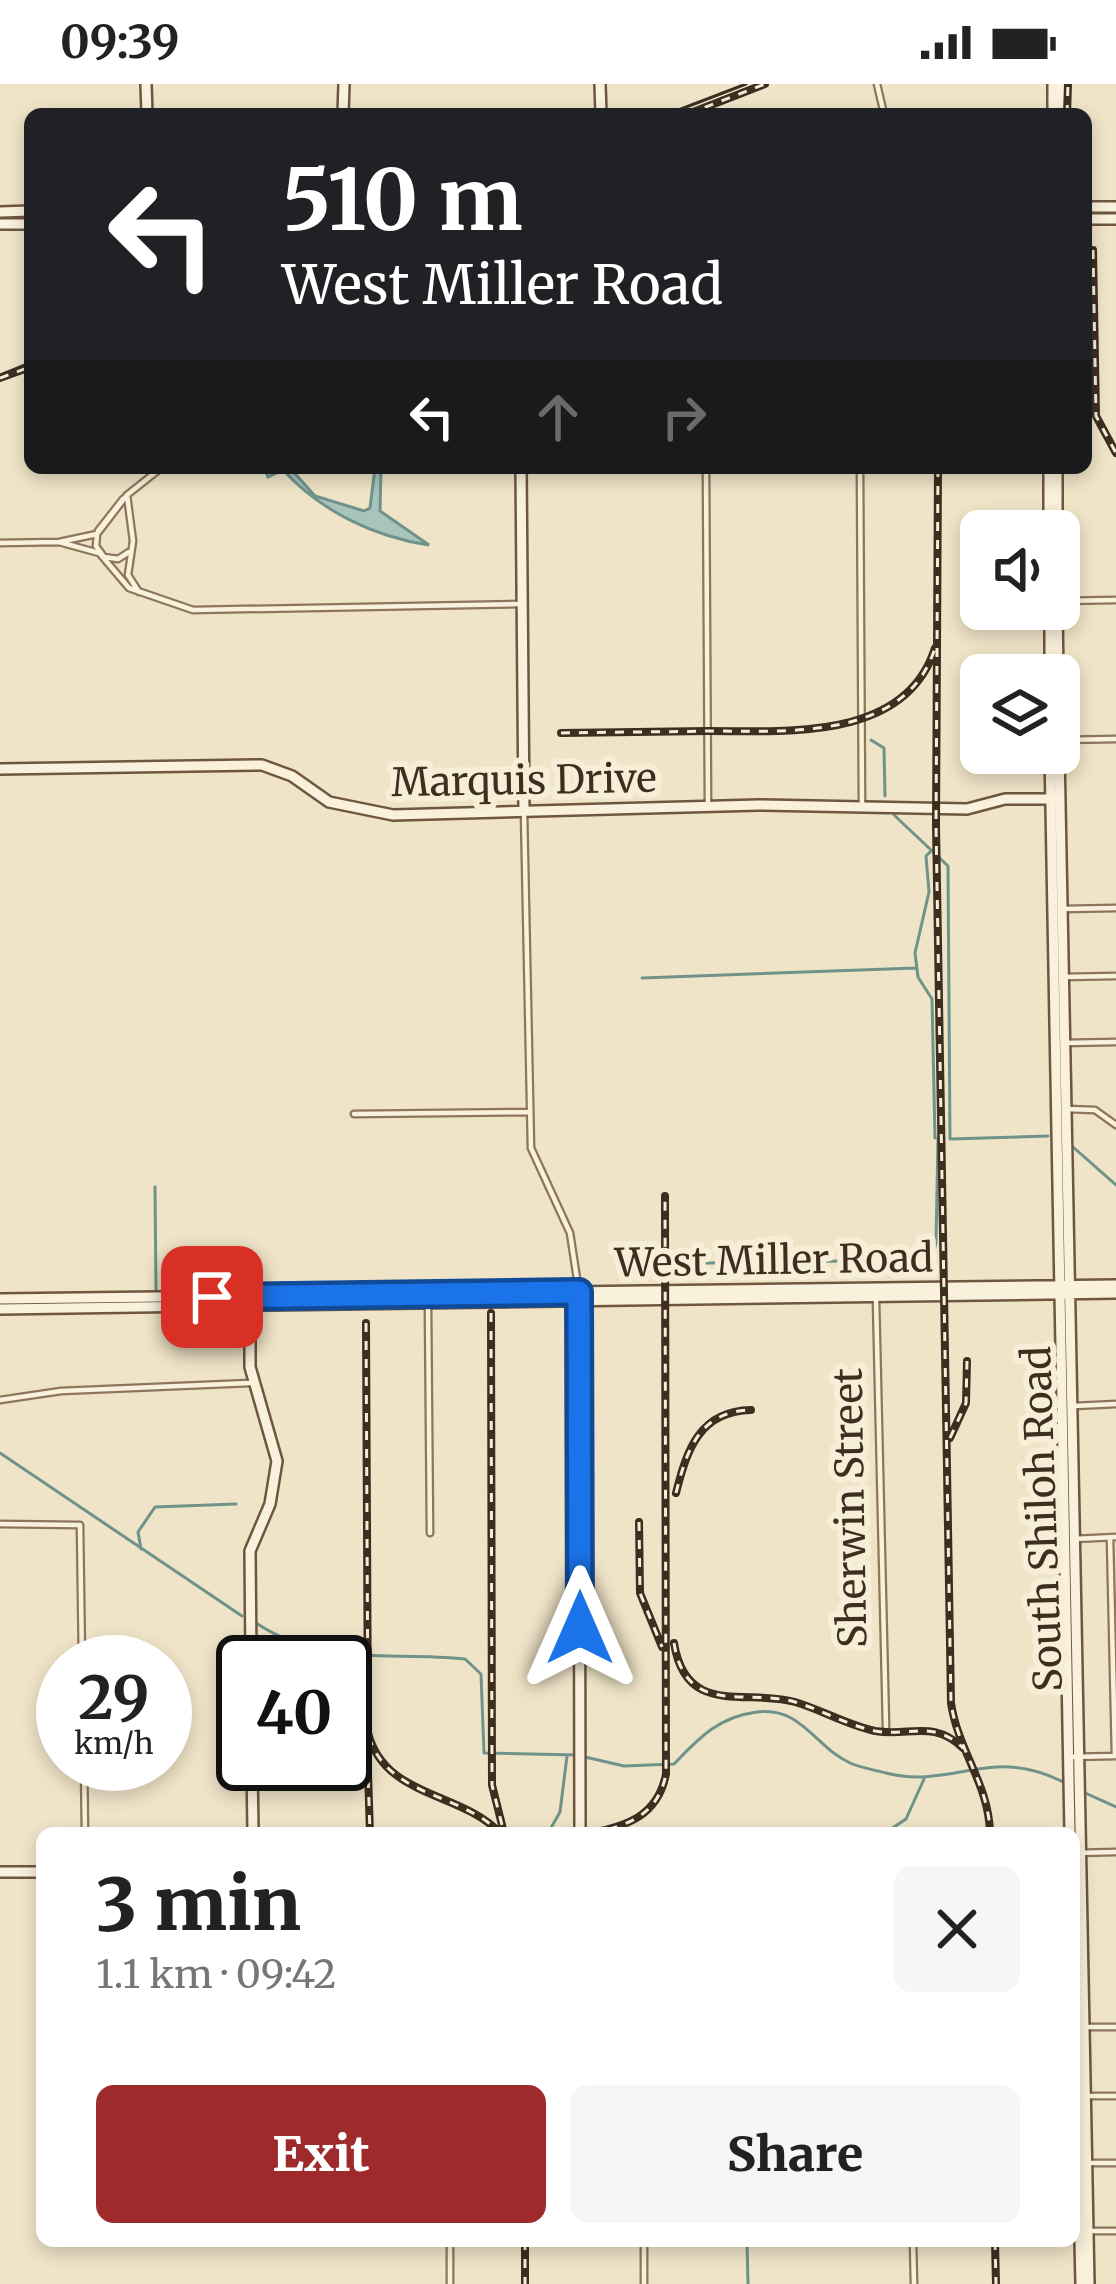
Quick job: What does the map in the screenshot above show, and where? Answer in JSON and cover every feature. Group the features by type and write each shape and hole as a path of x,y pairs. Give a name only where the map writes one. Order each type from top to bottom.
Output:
{"main road":[{"path":"521,474 524,812"},
{"path":"1053,474 1053,510"},
{"name":"Marquis Drive","path":"0,770 262,765 292,776 329,802 375,814 708,806 967,809 1005,799 1055,799"},
{"name":"South Shiloh Road","path":"1054,774 1076,1827"},
{"name":"West Miller Road","path":"876,1293 1062,1289"},
{"name":"West Miller Road","path":"0,1300 1116,1289"},
{"path":"579,1296 580,1827"},
{"path":"250,1300 253,1382 277,1462 270,1504 250,1552 250,1635"},
{"name":"West Miller Road","path":"0,1309 250,1300"},
{"name":"South Shiloh Road","path":"1070,1827 1074,1756"},
{"path":"252,1791 253,1827"},
{"path":"0,1872 36,1872"},
{"name":"South Shiloh Road","path":"1080,2028 1085,2284"}],"street":[{"path":"153,474 99,523 97,534 100,554 140,593 193,610 523,604"},
{"path":"706,474 708,806"},
{"path":"860,474 862,808"},
{"path":"0,543 58,542 97,534 127,495"},
{"path":"127,495 128,575 140,593"},
{"path":"108,524 131,534"},
{"path":"58,542 118,559 131,549"},
{"path":"1080,604 1116,600"},
{"path":"1080,740 1116,739"},
{"path":"524,812 531,1148 576,1251 579,1296"},
{"path":"1056,909 1116,908"},
{"path":"1056,977 1116,976"},
{"path":"1057,1043 1116,1042"},
{"path":"1058,1108 1094,1110 1116,1125"},
{"path":"354,1114 529,1112"},
{"name":"Sherwin Street","path":"876,1293 886,1727"},
{"path":"428,1298 430,1533"},
{"path":"0,1400 61,1390 253,1382"},
{"path":"1065,1406 1116,1404"},
{"path":"0,1524 80,1526 82,1635"},
{"path":"1068,1539 1113,1538 1116,1756 1074,1756"},
{"path":"84,1791 85,1827"},
{"path":"1080,1853 1116,1854"},
{"path":"1080,2028 1116,2027"},
{"path":"1081,2097 1116,2096"},
{"path":"1082,2162 1116,2163"},
{"path":"1084,2229 1116,2230"},
{"path":"450,2247 450,2284"},
{"path":"644,2247 644,2284"},
{"path":"913,2247 914,2284"}],"water":[{"path":"287,474 295,474 315,496 364,511 370,508 374,474 381,474 380,511 429,545 388,536 350,520 298,485"}],"waterway":[{"path":"871,740 884,748 885,796"},
{"path":"894,815 948,866 950,1139 1048,1136"},
{"path":"931,851 926,856 929,892 915,953 918,977 932,999 935,1138"},
{"path":"642,978 916,968"},
{"path":"931,1260 936,1243 938,1138"},
{"path":"1073,1147 1116,1185"},
{"path":"155,1187 156,1290"},
{"path":"771,1262 923,1260"},
{"path":"675,1263 745,1263"},
{"path":"0,1453 242,1616"},
{"path":"141,1549 138,1532 155,1507 236,1504"},
{"path":"256,1623 282,1637 332,1652 465,1659 481,1674 484,1753 576,1755"},
{"path":"585,1757 624,1766 674,1764 720,1724 772,1712 797,1721 838,1756 868,1769 910,1777 1015,1767 1065,1783"},
{"path":"551,1827 560,1812 567,1756"},
{"path":"894,1827 906,1819 924,1779"},
{"path":"1083,1792 1116,1807"},
{"path":"747,2247 748,2284"}],"tram line":[{"path":"684,108 746,84"},
{"path":"0,375 24,365"}],"railway":[{"path":"703,108 765,84"},
{"path":"1067,108 1068,84"},
{"path":"1093,250 1096,416 1116,453"},
{"path":"0,378 24,369"},
{"path":"938,474 936,825 951,1703 989,1827"},
{"path":"561,733 773,731 840,724 898,700 920,678 935,648"},
{"path":"617,1827 649,1809 666,1774 665,1196"},
{"path":"491,1313 492,1785 502,1827"},
{"path":"366,1323 368,1733 390,1770 493,1827"},
{"path":"950,1438 966,1403 967,1361"},
{"path":"676,1493 698,1435 719,1417 751,1410"},
{"path":"639,1522 640,1593 662,1647"},
{"path":"674,1643 691,1682 705,1691 795,1702 875,1731 931,1731 963,1748"},
{"path":"369,1791 370,1827"},
{"path":"525,2247 525,2284"},
{"path":"995,2247 996,2284"}],"route":[{"path":"212,1297 579,1292 580,1628"}]}
